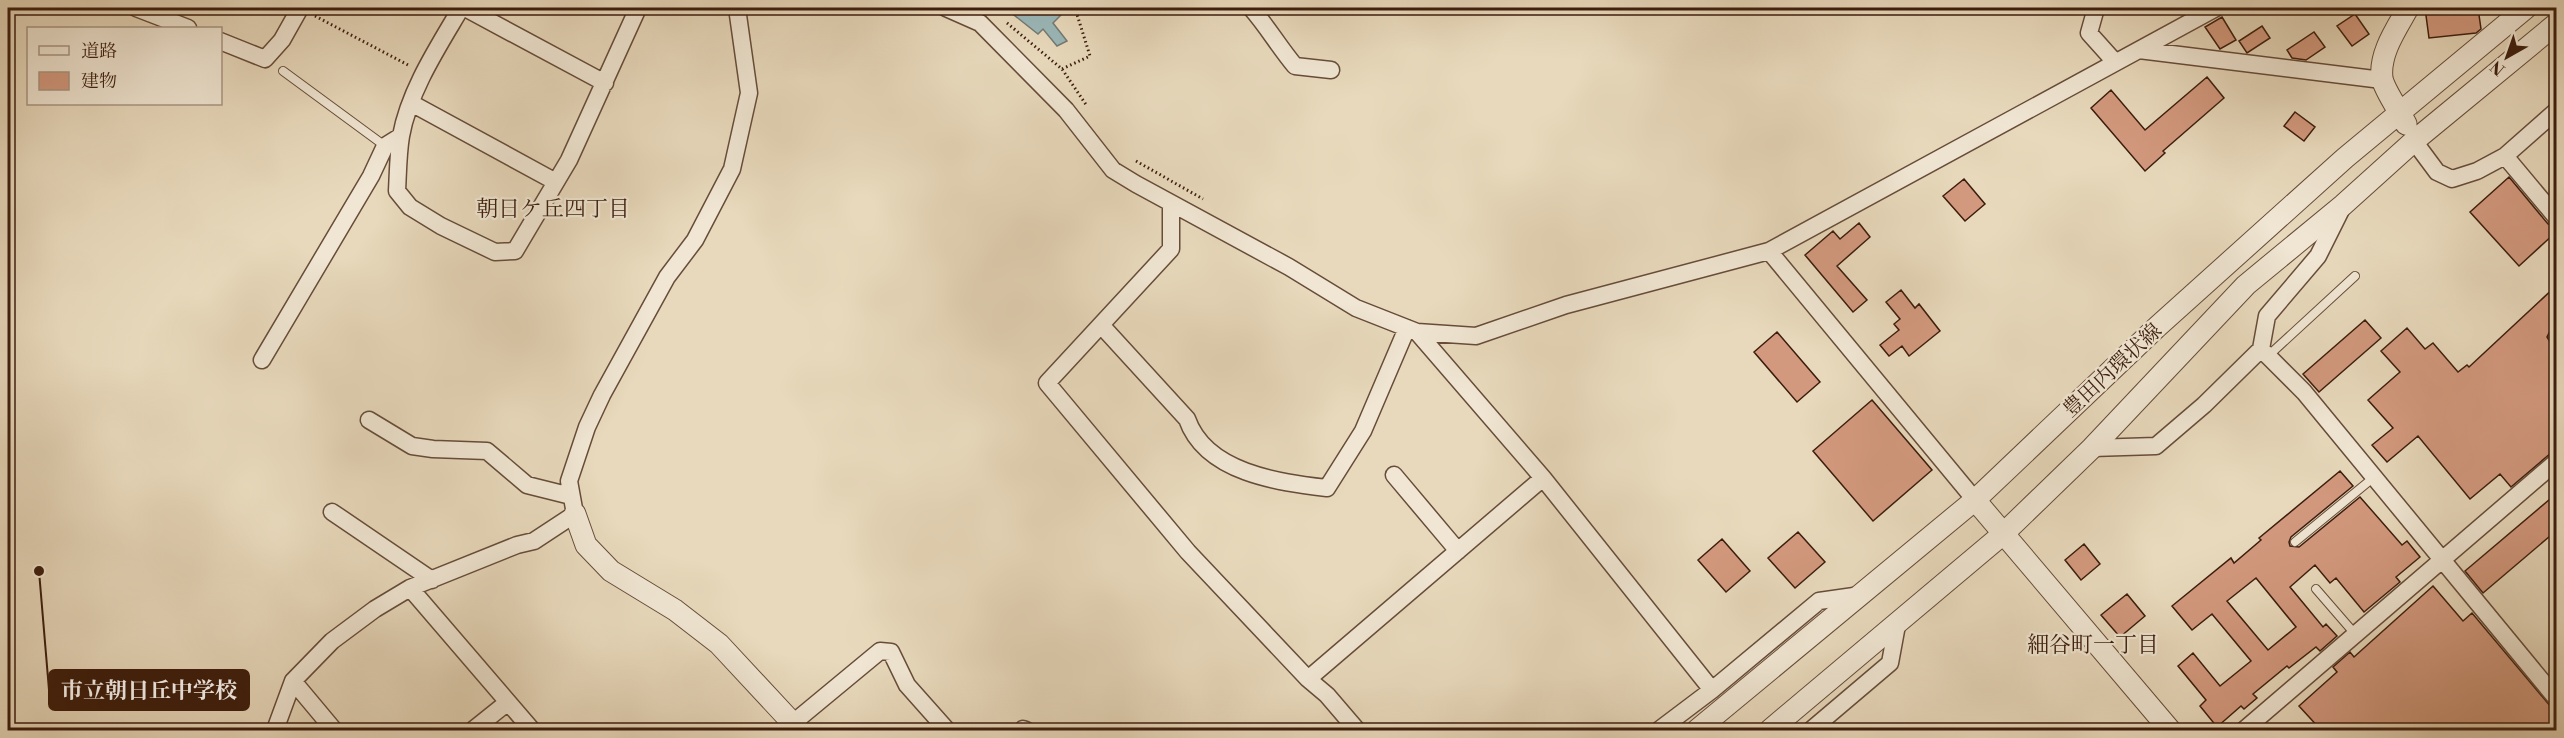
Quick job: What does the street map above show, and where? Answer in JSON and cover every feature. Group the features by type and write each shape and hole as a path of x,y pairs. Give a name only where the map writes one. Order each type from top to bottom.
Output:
{"street":[{"path":"136,8 185,27"},
{"path":"222,42 265,59 282,39 300,8"},
{"path":"605,83 463,8 411,103 401,136 397,191 410,207 441,226 495,252 515,251 569,160 605,83 638,8"},
{"path":"737,8 748,93 732,169 695,240 666,277 602,395 587,427 568,482 573,505 586,544 611,571 675,610 719,644 796,727 880,651 891,652 907,684 947,730"},
{"path":"946,8 980,23 1066,110 1113,170 1289,267 1356,309 1412,330 1476,336 1566,305 1769,251 2216,8"},
{"path":"1251,8 1270,29 1280,48 1295,66 1331,70"},
{"path":"2096,8 2089,33 2115,62"},
{"path":"2408,8 2389,43 2383,62 2382,80 2415,141 2437,172 2452,179 2477,171 2505,156 2556,111"},
{"name":"豊田内環状線","path":"1697,730 1975,500 2157,327 2345,158 2526,8"},
{"name":"豊田内環状線","path":"1770,730 2003,534 2092,448 2246,285 2556,24"},
{"path":"2139,50 2382,80"},
{"path":"411,103 556,182"},
{"path":"262,360 371,176 384,147 401,136"},
{"path":"2505,156 2556,217"},
{"path":"1171,204 1171,249 1047,383 1188,552 1308,679 1327,695 1357,730"},
{"path":"2092,448 2156,446 2264,353 2267,316 2318,256 2343,205"},
{"path":"1769,251 2003,534 2170,730"},
{"path":"1101,325 1188,419 1193,435 1221,462 1283,483 1327,488 1363,431 1412,330"},
{"path":"1412,330 1543,478 1713,690"},
{"path":"2264,353 2304,392 2440,560 2556,698"},
{"path":"369,420 412,446 487,451 527,485 573,505"},
{"path":"2244,730 2556,462"},
{"path":"1394,475 1458,551"},
{"path":"1308,679 1543,478"},
{"path":"275,730 293,681 332,641 375,609 410,588 534,541 573,505"},
{"path":"332,512 432,580"},
{"path":"410,588 532,730"},
{"path":"1659,730 1713,690 1819,601 1862,595"},
{"path":"1811,730 1890,663 1897,625"},
{"path":"293,681 334,730"},
{"path":"473,730 508,702"}],"lane":[{"path":"283,71 384,147"},
{"path":"2264,353 2355,276"},
{"path":"2295,542 2373,478"},
{"path":"2316,589 2355,634"}],"path":[{"path":"300,8 425,74"},
{"path":"1062,69 1090,56 1075,8"},
{"path":"1005,22 1062,69 1093,115"},
{"path":"1127,157 1206,200"}],"water":[{"path":"1005,8 1061,8 1061,15 1053,23 1067,41 1057,46 1043,29 1038,34"}],"building":[{"path":"2425,8 2478,8 2481,29 2476,33 2429,38"},
{"path":"2355,14 2369,34 2352,46 2337,26"},
{"path":"2222,17 2236,40 2220,49 2205,27"},
{"path":"2262,26 2270,38 2247,53 2239,41"},
{"path":"2314,32 2325,47 2306,60 2292,58 2287,50"},
{"path":"2207,77 2224,98 2163,151 2165,153 2145,171 2091,108 2111,90 2145,130"},
{"path":"2295,112 2315,127 2304,141 2284,126"},
{"path":"2509,177 2548,224 2556,228 2556,232 2519,266 2470,212"},
{"path":"1964,179 1985,204 1965,221 1943,196"},
{"path":"1859,223 1870,237 1837,266 1867,300 1853,312 1805,255 1833,231 1840,239"},
{"path":"2556,286 2556,327 2551,329 2547,337 2550,342 2556,342 2556,446 2551,453 2511,487 2500,474 2470,499 2418,436 2387,462 2372,445 2393,428 2368,400 2400,372 2381,351 2407,328 2425,349 2433,343 2458,372 2467,365 2469,367"},
{"path":"1901,290 1915,308 1919,304 1940,331 1909,356 1902,346 1889,356 1880,345 1899,330 1894,324 1900,319 1886,302"},
{"path":"2365,320 2381,338 2319,392 2303,374"},
{"path":"1777,332 1820,382 1797,402 1754,352"},
{"path":"1872,400 1932,470 1873,521 1813,451"},
{"path":"2340,471 2353,486 2291,537 2290,546 2299,547 2360,497 2402,545 2407,541 2420,557 2396,577 2400,582 2364,612 2336,578 2330,583 2315,565 2290,587 2323,627 2326,624 2337,636 2320,651 2316,647 2289,668 2287,666 2253,694 2257,698 2244,709 2241,706 2217,727 2200,706 2206,700 2178,666 2193,653 2220,686 2251,661 2212,614 2192,630 2172,606 2231,558 2234,563 2261,540 2259,538","holes":["2256,578 2296,627 2268,650 2227,601"]},
{"path":"2556,494 2556,531 2483,593 2465,571"},
{"path":"1798,532 1825,562 1795,588 1768,558"},
{"path":"1722,539 1750,571 1726,592 1698,560"},
{"path":"2084,544 2100,564 2081,580 2065,560"},
{"path":"2433,586 2463,621 2472,613 2556,713 2556,730 2321,730 2299,706 2337,672 2333,667 2350,652 2354,657"},
{"path":"2127,594 2145,616 2120,637 2101,615"}],"place":[{"name":"市立朝日丘中学校","path":"39,571"}],"district":[{"name":"朝日ケ丘四丁目","path":"553,208"},
{"name":"細谷町一丁目","path":"2093,644"}]}
